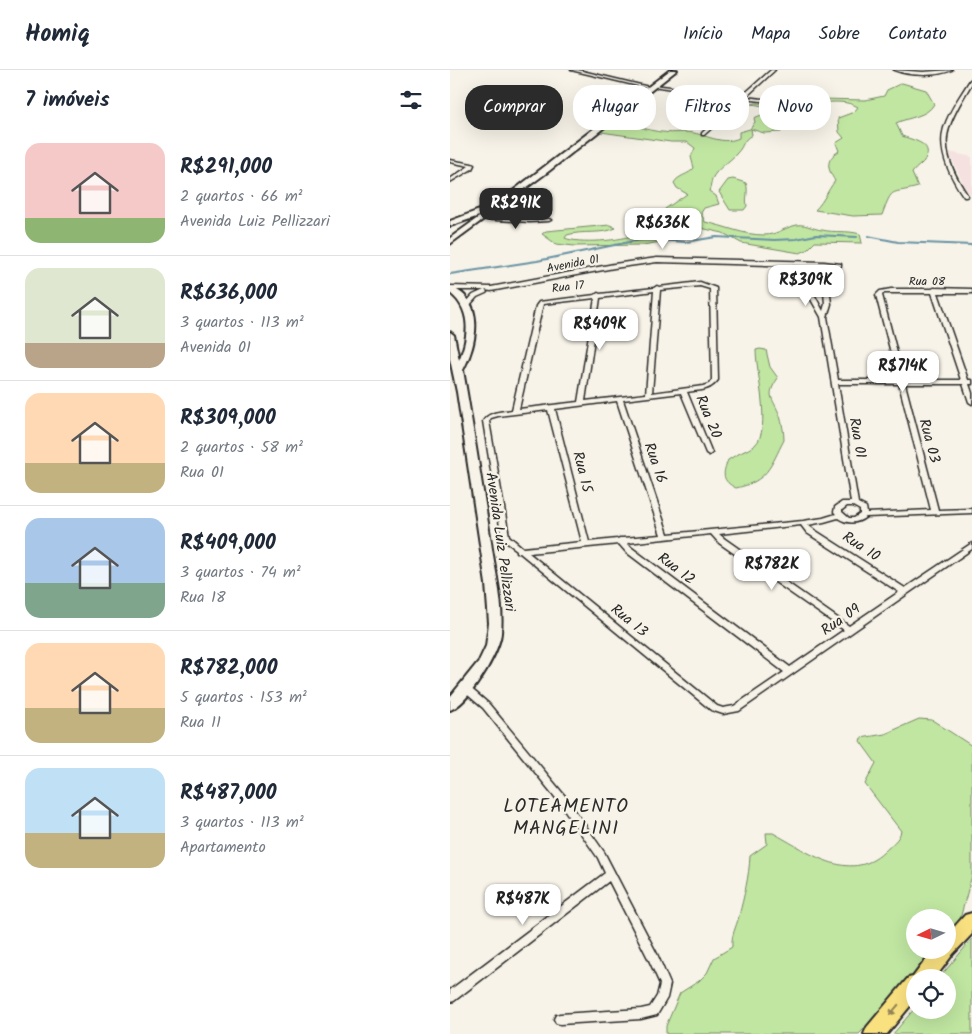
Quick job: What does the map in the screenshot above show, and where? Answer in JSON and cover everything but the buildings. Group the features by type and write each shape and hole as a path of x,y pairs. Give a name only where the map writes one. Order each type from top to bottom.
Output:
{"highway":[{"path":"956,938 972,921"},
{"path":"929,969 938,959"},
{"path":"874,1034 906,997"}],"main road":[{"path":"655,85 674,70"},
{"path":"450,242 598,130"},
{"path":"450,224 496,207"},
{"path":"450,224 462,227 457,233 458,235"},
{"path":"450,288 460,295 467,305 472,331 472,339 458,370"},
{"name":"Avenida Luiz Pellizzari","path":"450,335 458,370 491,580 496,628 488,658 450,705"},
{"path":"451,339 460,341 472,339"}],"street":[{"path":"573,70 643,85"},
{"path":"749,92 773,70"},
{"path":"896,70 932,74 950,70"},
{"path":"966,196 959,187 946,154 946,130 972,80"},
{"path":"704,134 708,130"},
{"path":"450,161 472,165 450,181"},
{"path":"481,218 530,221 549,220"},
{"name":"Avenida 01","path":"450,288 491,289 657,260 840,264"},
{"path":"807,264 812,296 824,317"},
{"path":"824,264 828,295 828,304 824,317"},
{"path":"810,283 826,283"},
{"name":"Rua 17","path":"515,412 539,306 549,300 657,288 700,284 710,285 715,290 714,383 704,388 684,391"},
{"path":"649,395 657,288"},
{"name":"Avenida 01","path":"467,305 475,296 491,289"},
{"path":"934,290 969,382 972,402"},
{"name":"Rua 08","path":"882,292 972,290"},
{"name":"Rua 03","path":"882,292 879,295 900,382 935,511"},
{"path":"581,404 598,295"},
{"path":"812,296 828,295"},
{"path":"816,304 828,304"},
{"name":"Rua 01","path":"824,317 855,504"},
{"path":"834,382 969,382"},
{"path":"515,412 684,391"},
{"name":"Rua 20","path":"684,391 709,453"},
{"name":"Rua 16","path":"619,399 665,535"},
{"name":"Rua 15","path":"551,407 586,543"},
{"name":"Rua 13","path":"515,412 490,417 486,421 505,537 714,708 722,711"},
{"path":"839,515 838,509 841,506 855,504 863,509 864,515"},
{"path":"520,551 665,535 803,523 824,520 839,515 857,520 864,515 972,510"},
{"name":"Rua 10","path":"803,523 810,531 905,592"},
{"path":"713,532 722,542 848,630"},
{"name":"Rua 12","path":"620,540 629,550 790,672"},
{"name":"Rua 09","path":"722,711 736,709 972,545"},
{"path":"464,688 486,706 562,799 601,855 664,984 662,998 653,1011 641,1014 560,1019"},
{"path":"450,997 611,874"}],"shaded area":[{"path":"949,152 972,157 972,195 966,190"}],"green space":[{"path":"902,83 926,90 934,104 927,112 896,123 902,136 920,143 927,149 926,158 912,173 918,187 897,191 891,195 882,215 853,216 815,210 835,181 830,172 829,161 839,151 836,143 844,138 839,132 838,118 854,112 858,107 849,103 831,102 831,99 865,100 884,96 887,90"},
{"path":"759,116 759,130 783,130 781,132 764,133 751,129 752,135 746,139 734,156 712,179 709,191 716,196 719,204 704,208 701,213 705,222 756,235 772,234 789,227 804,225 827,231 860,234 862,243 815,242 807,250 800,253 741,243 723,233 696,227 678,227 678,239 643,245 575,246 556,244 542,234 546,231 610,225 616,228 567,235 565,238 590,241 611,240 629,236 635,234 642,225 657,221 665,209 687,194 677,188 674,183 678,178 694,168 691,157 695,148 687,142 671,142 601,132 600,130 690,132 728,141 739,138 739,132 749,130 755,122 754,118"},
{"path":"733,179 746,183 747,206 744,210 730,210 719,192 728,180"},
{"path":"756,350 766,350 770,367 778,378 771,393 780,416 784,440 767,472 762,477 747,485 736,488 728,483 724,477 728,460 755,445 760,437 762,427 762,400"},
{"path":"919,719 932,720 972,746 972,875 960,919 956,926 956,909 906,909 906,959 931,959 922,969 906,969 906,985 859,1034 666,1034 666,1026 680,993 699,981 707,973 714,958 732,947 733,935 749,871 750,856 767,844 766,833 773,833 814,856 842,865 857,865 871,861 897,840 901,831 865,784 876,763 860,741 861,738 885,734"},
{"path":"972,939 972,1034 893,1034 906,1019 956,1019 956,969 947,969"}],"waterway":[{"path":"450,274 537,261 644,239 686,242 716,237 774,240 796,239 816,235 857,237"},
{"path":"868,236 898,242 972,245"}],"district":[{"name":"LOTEAMENTO MANGELINI","path":"566,818"}]}
